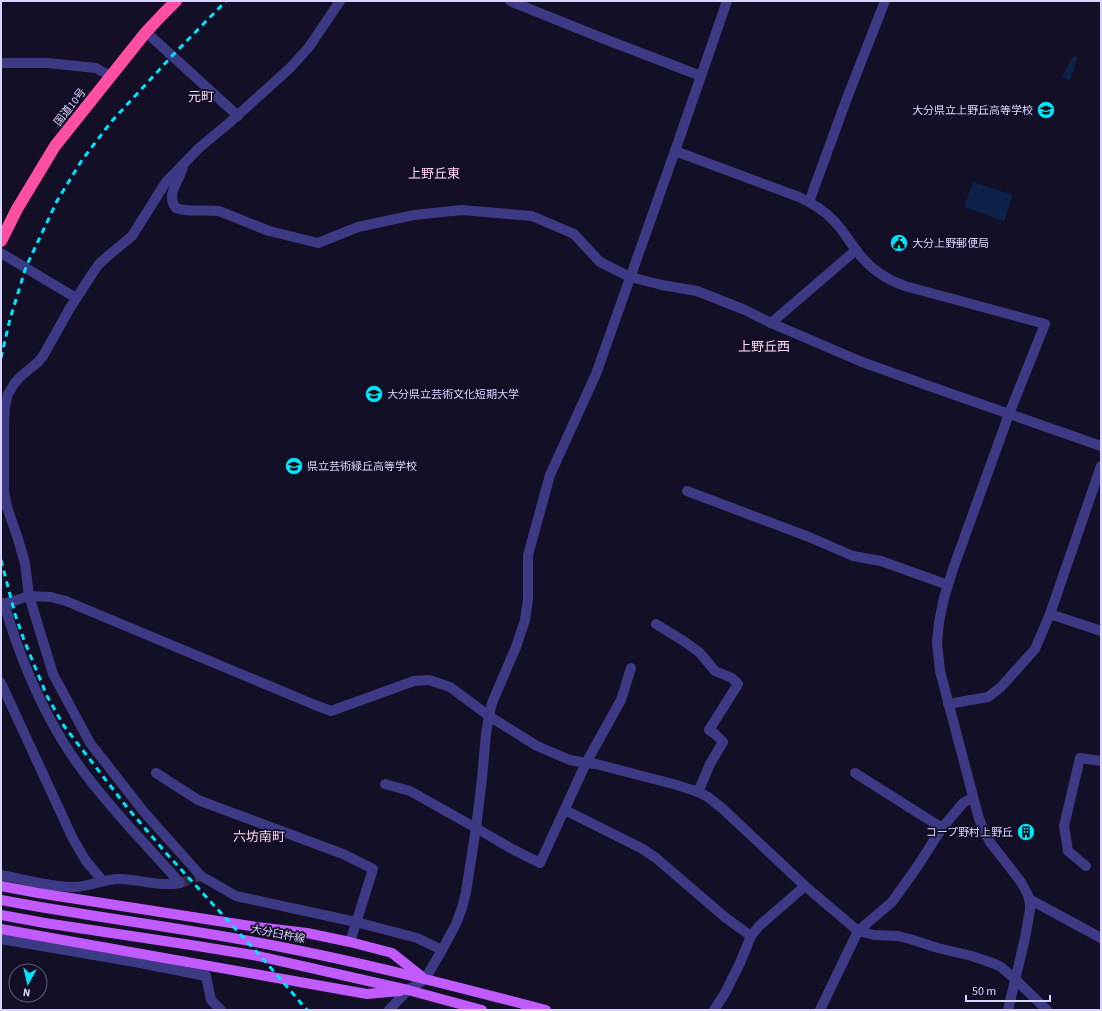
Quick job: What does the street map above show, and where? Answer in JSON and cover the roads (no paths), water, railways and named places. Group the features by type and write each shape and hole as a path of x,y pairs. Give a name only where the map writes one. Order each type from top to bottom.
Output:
{"highway":[{"name":"国道10号","path":"1,241 20,203 55,146 146,32 176,1"}],"main road":[{"path":"1,886 249,926 307,933 350,942 392,954 425,978"},
{"name":"大分臼杵線","path":"1,900 48,909 193,930 256,942 425,978 546,1010"},
{"path":"1,915 253,956 408,990 482,1010"},
{"path":"1,929 143,959 368,994 408,990"}],"street":[{"path":"340,1 304,53 284,74 238,116 209,139 166,182 132,236 99,264 76,298 43,356 14,384 8,394 5,406 4,491 7,507 25,563 29,596 53,674 90,743 144,812 201,876 236,896 356,922 417,938 442,950"},
{"path":"510,1 525,4 607,40 701,76"},
{"path":"389,1010 408,990 425,978 456,924 462,908 476,828 489,716 492,703 516,647 525,620 528,599 528,555 550,475 596,374 727,1"},
{"path":"809,202 847,98 885,1"},
{"path":"146,32 238,116"},
{"path":"1,63 47,63 96,68 110,76"},
{"path":"675,151 809,202 826,213 834,221 869,266 876,272 894,282 1045,324 1009,414 948,585 939,622 937,643 940,671 948,704 984,833 1026,889 1029,899 1030,910 1008,1010"},
{"path":"184,163 172,197 176,208 182,210 219,211 269,231 318,243 358,228 414,215 462,210 532,216 574,234 600,262 630,277 662,286 697,291 745,310 862,362 1101,446"},
{"path":"771,322 856,250"},
{"path":"1,253 76,298"},
{"path":"948,704 988,696 1001,687 1035,649 1050,614 1101,466"},
{"path":"688,491 853,556 881,561 948,585"},
{"path":"1,875 73,887 88,886 103,881 118,879 162,885 180,884 96,788 79,766 62,741 29,676 20,655 3,604 29,596 51,597 66,601 331,711 414,681 429,680 450,687 489,716 537,746 570,760 586,764 596,764 677,785 708,797 723,809 805,886 858,931 874,935 898,936 910,939 938,948 972,956 1001,967 1047,1010"},
{"path":"1050,614 1101,631"},
{"path":"656,624 686,642 700,653 715,671 732,678 738,684 710,730 723,742 710,764 698,792"},
{"path":"385,784 410,791 514,850 540,863 586,764 621,700 631,668"},
{"path":"1,683 73,839 86,861 103,881"},
{"path":"1086,866 1068,850 1064,826 1080,758 1101,761"},
{"path":"156,773 198,800 343,854 373,869 350,942"},
{"path":"855,773 942,828"},
{"path":"820,1010 858,931 892,902 942,828 963,803 973,797"},
{"path":"565,810 641,848 656,858 726,918 751,936"},
{"path":"714,1010 725,993 740,963 751,936 759,926 805,886"},
{"path":"1029,899 1101,938"},
{"path":"1,939 143,959 206,976 211,1000 221,1010"}],"water":[{"path":"1073,56 1078,57 1070,80 1062,77"},
{"path":"973,182 1013,195 1004,221 964,207"}],"tunnel":[{"path":"180,883 201,876"}],"railway":[{"path":"1,358 10,319 26,267 57,201 82,160 111,122 172,56 226,1"},
{"path":"1,560 15,614 24,640 47,696 64,726 126,806 166,853 264,960 307,1010"}],"place":[{"name":"大分県立上野丘高等学校","path":"1046,110"},
{"name":"大分上野郵便局","path":"899,243"},
{"name":"大分県立芸術文化短期大学","path":"374,394"},
{"name":"県立芸術緑丘高等学校","path":"294,466"},
{"name":"コープ野村上野丘","path":"1026,832"}],"district":[{"name":"元町","path":"201,97"},
{"name":"上野丘東","path":"434,174"},
{"name":"上野丘西","path":"764,347"},
{"name":"六坊南町","path":"259,837"}]}
